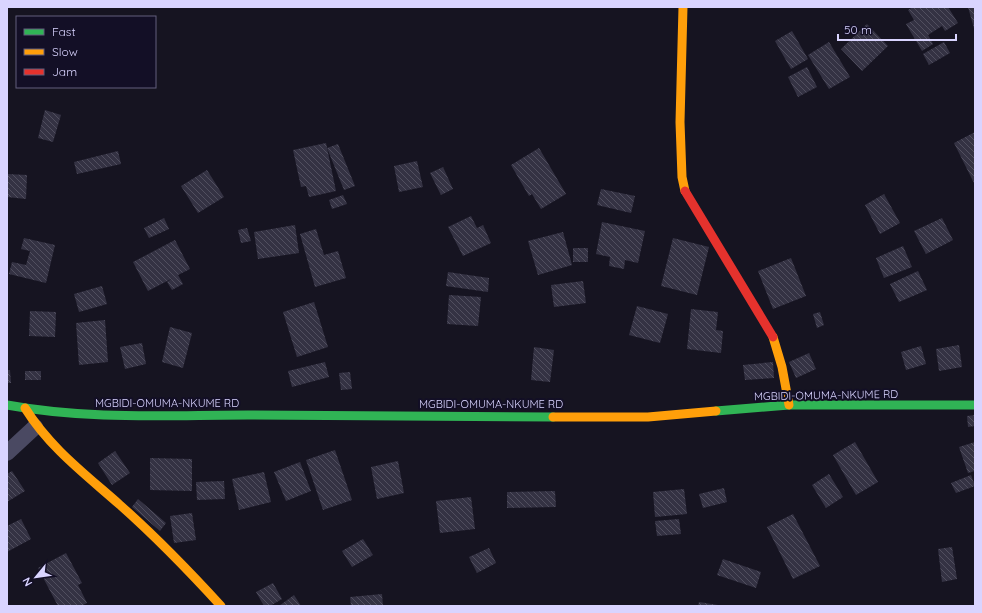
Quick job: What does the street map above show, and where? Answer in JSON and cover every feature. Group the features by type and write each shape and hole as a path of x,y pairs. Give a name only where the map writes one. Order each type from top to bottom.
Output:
{"street":[{"path":"683,7 680,122 682,177 685,190 770,330 778,351 789,405"},
{"name":"MGBIDI-OMUMA-NKUME RD","path":"7,405 113,417 248,415 648,417 789,405 975,405"},
{"path":"25,408 35,426 59,453 127,512 189,572 221,606"},
{"path":"7,452 35,426"}],"building":[{"path":"913,7 948,7 958,23 945,31 942,26 928,35 933,44 922,51 906,24 914,20 908,10"},
{"path":"968,7 975,7 975,32"},
{"path":"867,24 888,46 862,71 841,49"},
{"path":"792,31 808,59 791,69 775,41"},
{"path":"829,42 850,77 829,89 808,55"},
{"path":"944,42 950,53 929,65 923,54"},
{"path":"807,67 817,87 798,97 788,77"},
{"path":"45,110 61,115 53,142 38,138"},
{"path":"975,132 975,185 954,143"},
{"path":"326,143 336,191 309,197 306,186 301,187 293,150"},
{"path":"338,144 355,186 344,190 327,148"},
{"path":"539,148 566,194 541,209 532,194 529,196 511,165"},
{"path":"118,151 121,164 77,174 74,162"},
{"path":"417,161 423,187 399,192 394,166"},
{"path":"443,167 453,189 441,195 430,173"},
{"path":"207,170 224,197 198,213 181,186"},
{"path":"7,174 27,175 26,199 7,197"},
{"path":"601,189 635,196 631,213 597,205"},
{"path":"884,194 900,223 880,234 865,205"},
{"path":"343,195 347,204 332,209 329,200"},
{"path":"471,216 477,228 483,225 491,243 463,256 448,227"},
{"path":"164,218 169,229 149,238 144,228"},
{"path":"942,218 953,240 926,254 914,231"},
{"path":"602,222 645,231 638,263 625,260 624,269 609,266 610,257 596,254"},
{"path":"295,225 299,253 258,259 254,232"},
{"path":"247,228 251,241 241,243 238,230"},
{"path":"316,229 324,255 338,251 346,278 315,287 300,234"},
{"path":"563,232 572,265 538,275 528,241"},
{"path":"24,238 55,245 46,283 9,274 12,262 26,265 30,251 21,249"},
{"path":"673,238 709,247 697,295 661,286"},
{"path":"175,240 190,269 178,275 183,284 172,290 167,282 173,278 148,291 133,262"},
{"path":"903,246 912,267 884,278 876,258"},
{"path":"573,248 588,248 588,262 573,262"},
{"path":"791,258 806,296 773,309 758,271"},
{"path":"918,271 927,290 899,302 890,284"},
{"path":"448,272 489,278 488,292 446,286"},
{"path":"583,281 586,303 554,307 551,285"},
{"path":"102,286 107,304 79,312 74,294"},
{"path":"449,295 481,297 478,326 447,324"},
{"path":"314,302 328,347 297,357 283,312"},
{"path":"637,306 668,314 660,343 629,335"},
{"path":"691,309 718,312 716,330 723,331 721,353 687,349"},
{"path":"30,311 56,312 55,337 29,336"},
{"path":"820,312 824,325 817,328 813,314"},
{"path":"105,320 108,362 79,365 76,323"},
{"path":"170,327 192,333 183,368 162,362"},
{"path":"142,343 146,364 125,369 120,347"},
{"path":"959,345 962,367 939,371 936,349"},
{"path":"921,346 926,364 906,370 901,352"},
{"path":"534,347 554,350 550,382 531,380"},
{"path":"809,353 816,369 796,378 789,362"},
{"path":"325,362 329,377 292,387 288,371"},
{"path":"773,362 774,378 745,380 743,365"},
{"path":"7,370 10,370 11,383 7,383"},
{"path":"25,371 41,371 41,380 25,380"},
{"path":"350,372 352,389 341,390 339,373"},
{"path":"975,415 975,426 968,427 967,416"},
{"path":"855,442 878,482 856,495 833,455"},
{"path":"975,442 975,471 968,473 959,447"},
{"path":"335,450 352,500 323,510 306,460"},
{"path":"115,451 130,473 112,485 98,463"},
{"path":"150,458 192,459 192,491 150,490"},
{"path":"398,461 404,493 377,499 371,467"},
{"path":"300,462 311,491 286,501 274,472"},
{"path":"12,471 25,491 7,502 7,474"},
{"path":"264,472 271,502 239,510 232,479"},
{"path":"829,474 843,497 826,508 812,485"},
{"path":"971,475 975,486 956,493 951,483"},
{"path":"224,481 225,499 197,500 196,482"},
{"path":"724,488 727,502 703,508 699,494"},
{"path":"684,489 687,514 655,517 653,492"},
{"path":"555,491 556,507 507,508 507,492"},
{"path":"471,497 475,529 440,533 436,501"},
{"path":"138,499 166,523 160,531 132,507"},
{"path":"192,513 196,540 174,543 170,516"},
{"path":"793,514 820,566 793,579 767,527"},
{"path":"21,519 31,539 7,552 7,526"},
{"path":"679,519 681,534 657,536 655,521"},
{"path":"363,539 373,555 352,567 342,551"},
{"path":"952,547 957,579 942,582 938,549"},
{"path":"489,548 496,563 477,573 469,557"},
{"path":"66,553 82,583 78,585 87,603 81,606 58,606 38,568"},
{"path":"723,559 761,572 756,588 717,575"},
{"path":"273,583 282,599 270,606 264,606 256,592"},
{"path":"382,594 383,606 351,606 350,597"},
{"path":"294,595 301,606 279,606"},
{"path":"699,602 718,605 718,606 698,606"}],"traffic: fast":[{"path":"7,405 68,413 128,416 286,415 553,417"},
{"path":"716,411 789,405 975,405"}],"traffic: slow":[{"path":"683,7 680,122 682,177 685,191"},
{"path":"773,337 782,367 789,405"},
{"path":"25,408 45,436 69,460 146,529 221,606"},
{"path":"553,417 648,417 716,411"}],"traffic: jam":[{"path":"685,191 773,337"}]}
